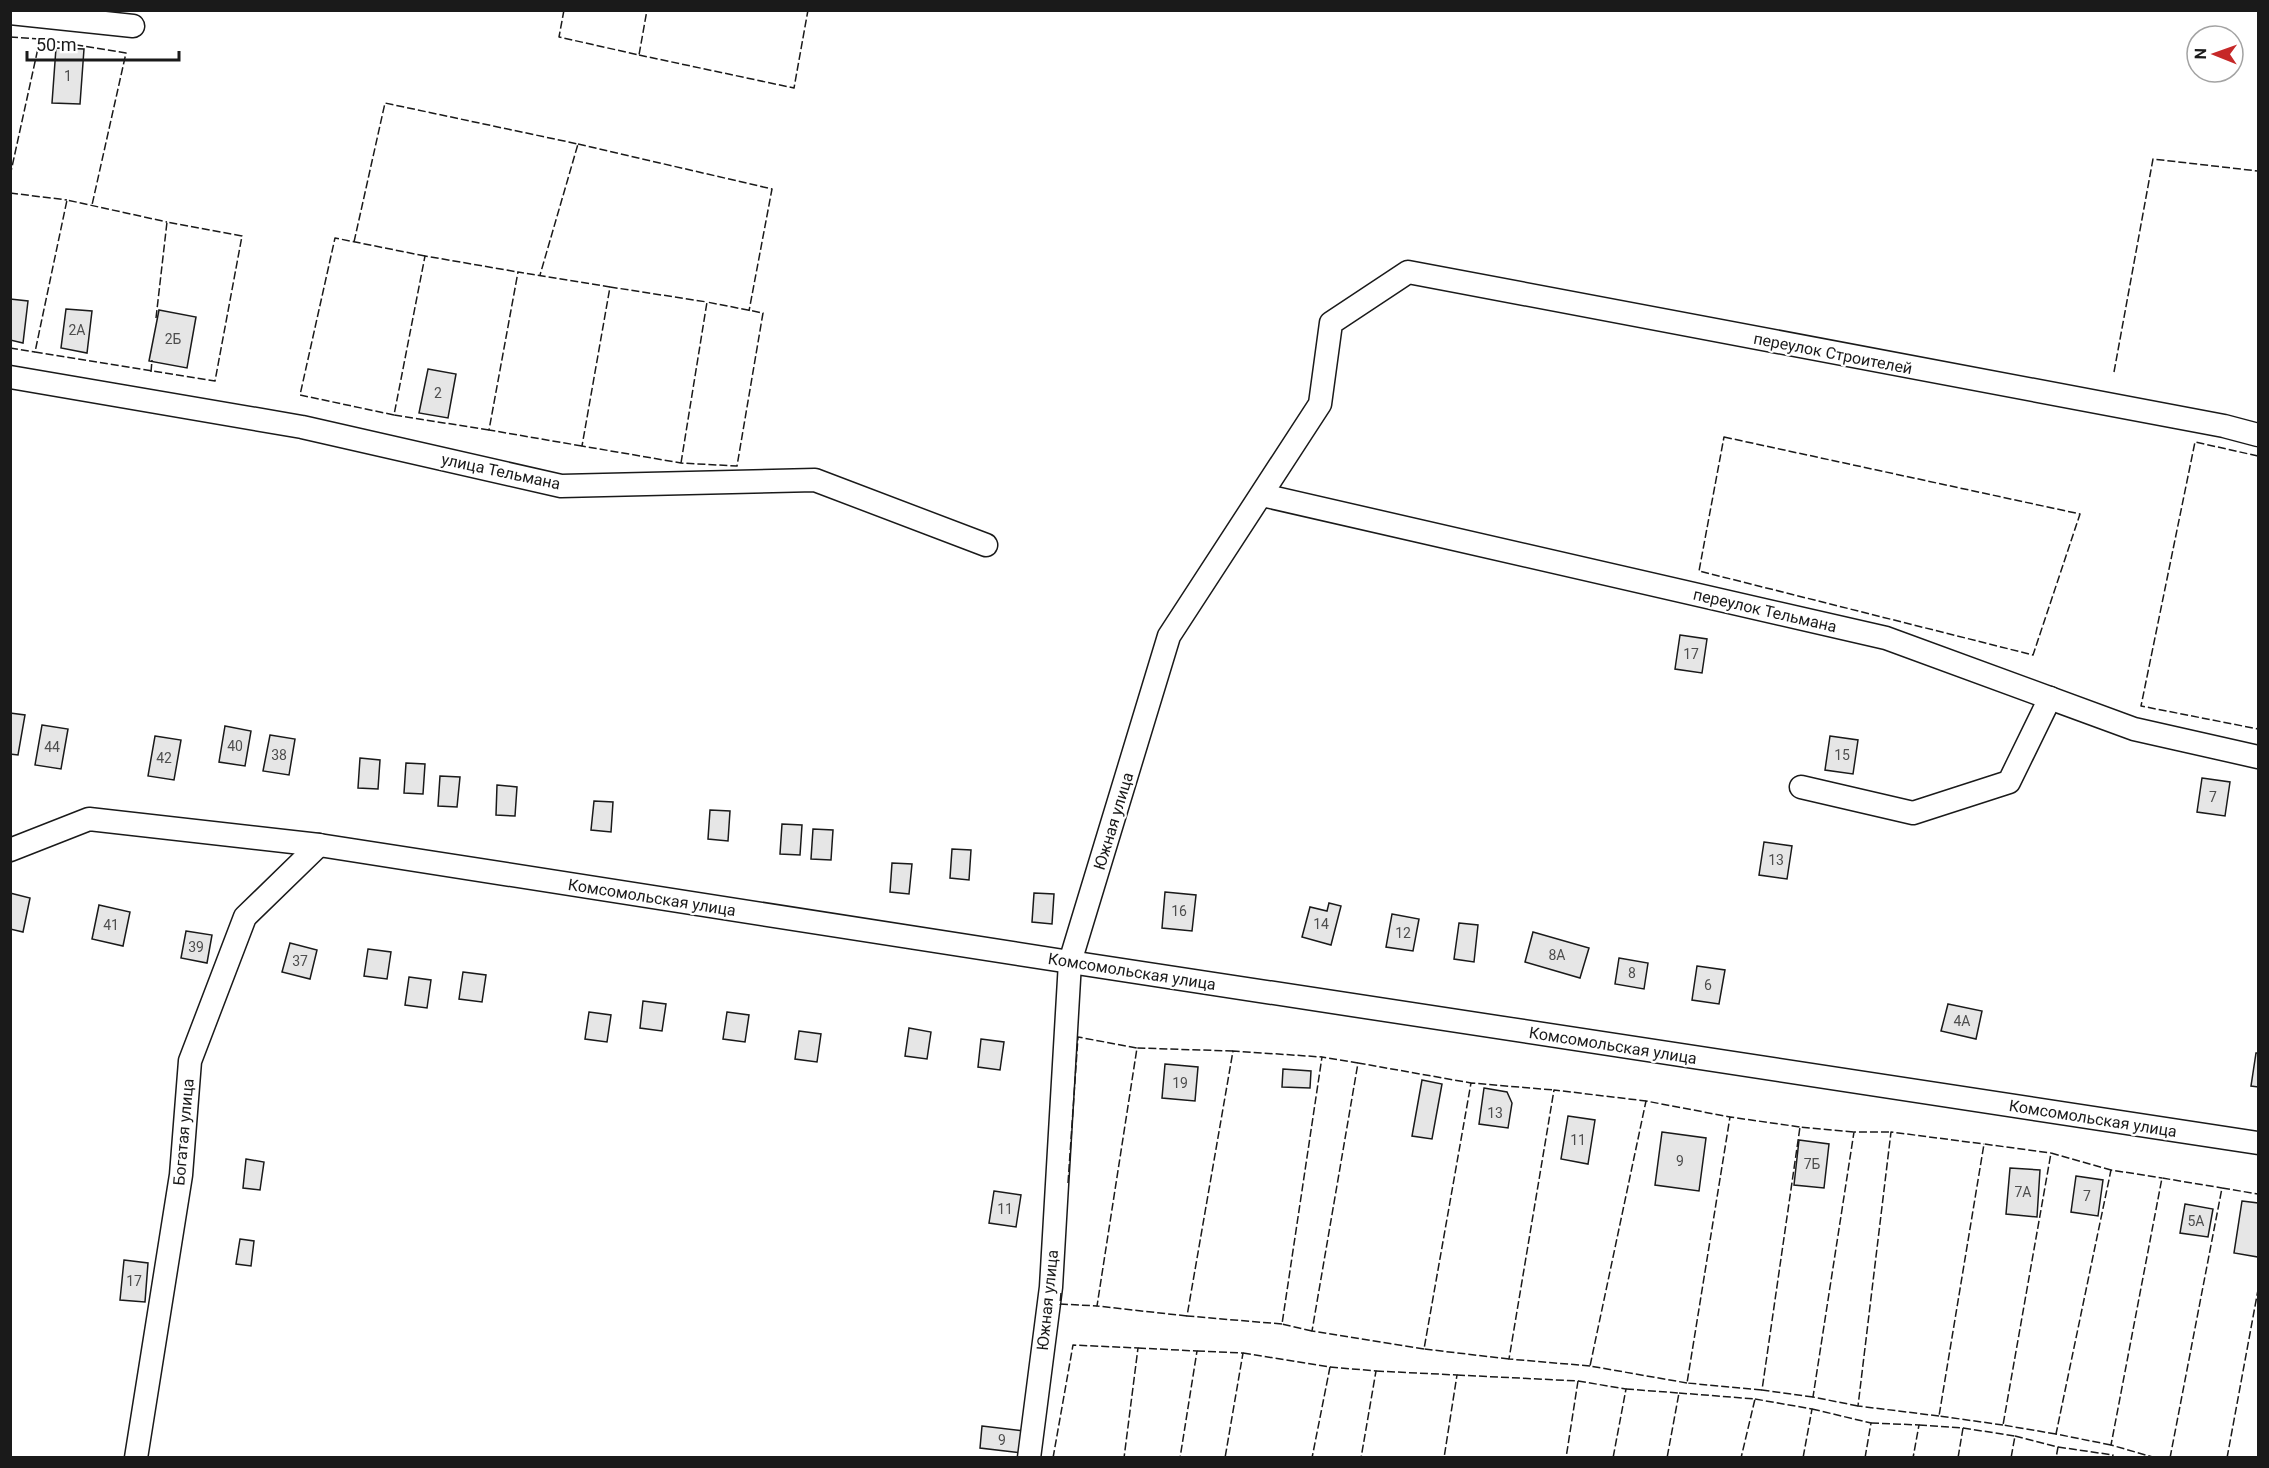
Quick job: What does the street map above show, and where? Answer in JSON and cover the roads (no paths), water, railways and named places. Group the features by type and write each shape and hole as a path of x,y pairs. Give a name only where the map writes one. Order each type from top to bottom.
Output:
{"street":[{"path":"10,13 133,26"},
{"name":"переулок Строителей","path":"1408,272 2201,422 2259,435"},
{"name":"Южная улица","path":"1029,1458 1051,1287 1070,962 1169,636 1320,404 1331,323 1408,272"},
{"name":"улица Тельмана","path":"10,377 302,427 561,486 816,480 986,545"},
{"name":"переулок Тельмана","path":"1262,495 1886,638 2134,729 2259,757"},
{"path":"1802,787 1913,813 2008,782 2050,698"},
{"name":"Комсомольская улица","path":"10,850 89,819 319,845 2259,1143"},
{"name":"Богатая улица","path":"136,1458 181,1175 190,1061 245,917 319,845"}]}
